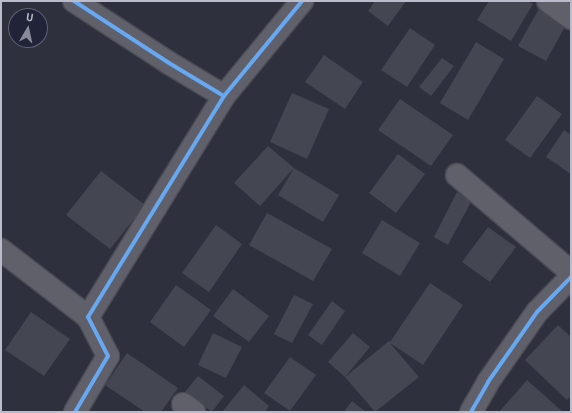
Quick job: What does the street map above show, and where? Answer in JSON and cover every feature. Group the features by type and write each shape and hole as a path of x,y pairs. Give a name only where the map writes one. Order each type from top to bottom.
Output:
{"street":[{"path":"74,1 162,59 224,96"},
{"path":"88,317 224,96 302,1"},
{"path":"548,1 571,18"},
{"path":"457,176 571,272"},
{"path":"1,250 88,317 108,356 75,412"},
{"path":"471,412 488,382 524,329 537,312 571,277"}],"building":[{"path":"375,1 406,1 388,26 368,11"},
{"path":"489,1 528,1 533,4 511,41 477,20"},
{"path":"540,7 567,23 546,61 518,46"},
{"path":"410,28 435,45 407,87 381,70"},
{"path":"476,42 504,59 468,120 440,103"},
{"path":"324,55 363,82 345,109 305,82"},
{"path":"442,58 454,66 431,96 419,87"},
{"path":"292,93 329,109 307,159 270,142"},
{"path":"537,96 562,114 530,158 505,140"},
{"path":"400,99 453,135 431,166 378,130"},
{"path":"564,130 571,135 571,174 546,157"},
{"path":"268,146 294,168 260,206 234,183"},
{"path":"398,154 425,174 396,213 369,193"},
{"path":"294,168 339,195 323,222 278,195"},
{"path":"101,171 145,205 110,249 66,215"},
{"path":"457,192 472,200 448,245 434,237"},
{"path":"267,213 332,249 313,281 249,245"},
{"path":"382,220 420,243 400,276 362,253"},
{"path":"216,225 242,244 209,292 182,273"},
{"path":"488,227 516,247 490,282 462,262"},
{"path":"430,283 463,305 423,365 390,343 419,377 375,412 345,377 389,341 390,342"},
{"path":"176,285 211,310 184,347 150,322"},
{"path":"233,289 269,316 249,342 213,316"},
{"path":"294,295 313,304 292,343 274,334"},
{"path":"332,301 345,311 322,345 308,335"},
{"path":"31,312 70,339 44,376 5,350"},
{"path":"558,325 571,337 571,396 567,400 525,360"},
{"path":"213,333 242,347 226,378 198,365"},
{"path":"353,333 370,347 345,377 328,362"},
{"path":"127,353 178,388 161,412 145,412 105,385"},
{"path":"290,357 316,375 290,411 264,393"},
{"path":"198,376 224,396 212,412 185,392"},
{"path":"527,380 563,412 499,412"},
{"path":"244,385 269,406 265,412 222,412"},
{"path":"352,401 366,412 344,412"}],"cycle path":[{"path":"74,1 169,63 224,96"},
{"path":"75,412 108,356 88,317 224,96 302,1"},
{"path":"471,412 488,382 537,312 571,277"}]}
